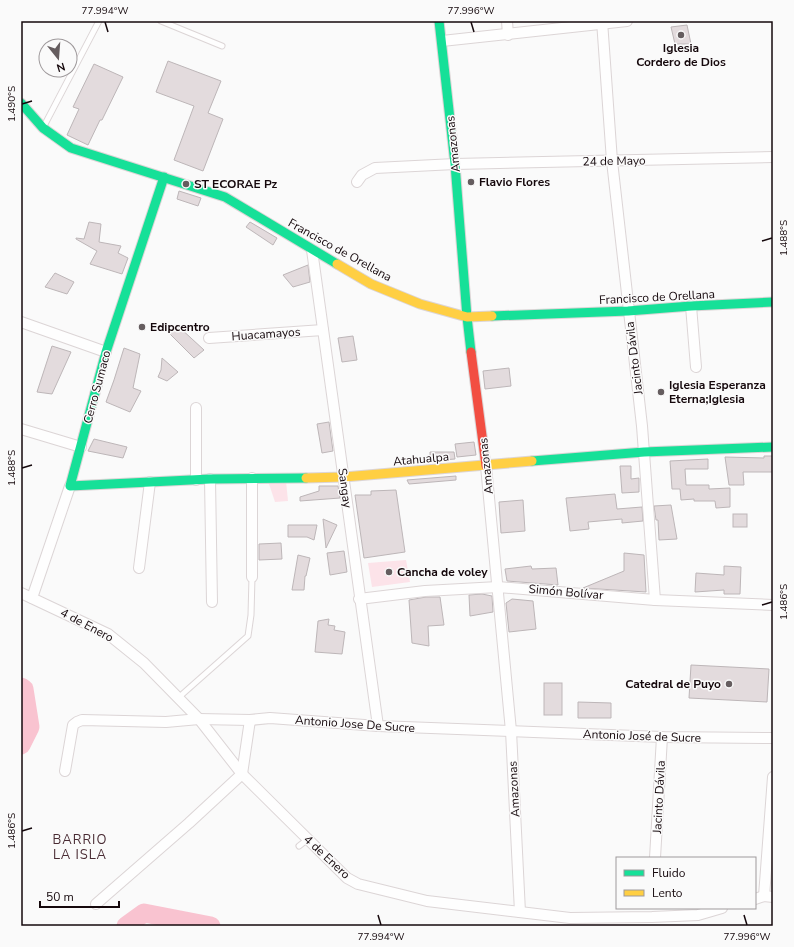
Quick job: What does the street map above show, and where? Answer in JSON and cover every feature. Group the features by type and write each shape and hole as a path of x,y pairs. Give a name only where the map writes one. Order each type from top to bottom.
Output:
{"street":[{"name":"Amazonas","path":"439,21 455,164 467,317 486,466 498,587 511,731 520,912"},
{"path":"507,21 508,35"},
{"path":"442,41 508,35 602,22 627,21"},
{"name":"Jacinto Dávila","path":"602,22 612,161 644,452 655,600"},
{"name":"Francisco de Orellana","path":"21,103 43,128 71,148 225,197 371,284 420,304 443,311 467,317 628,311 773,302"},
{"name":"24 de Mayo","path":"357,182 362,175 375,168 455,164 773,157"},
{"name":"Cerro Sumaco","path":"32,598 70,486 106,352 164,177"},
{"name":"Sangay","path":"312,250 344,477 359,599 378,726"},
{"path":"691,306 696,367"},
{"path":"21,322 106,352"},
{"name":"Huacamayos","path":"209,338 323,330"},
{"path":"196,408 196,480"},
{"path":"21,429 81,447"},
{"name":"Atahualpa","path":"70,486 210,479 344,477 644,452 773,447"},
{"path":"252,478 252,577"},
{"path":"210,479 212,602"},
{"path":"139,568 150,482"},
{"name":"Simón Bolívar","path":"359,599 425,591 498,587 655,600 773,605"},
{"name":"4 de Enero","path":"21,593 108,634 144,663 199,719 242,774 347,878 358,884 427,901 570,918 652,913 698,915 719,909"},
{"name":"Antonio Jose De Sucre","path":"65,771 73,725 82,720 166,722 199,719 250,720 270,718 378,726 511,731"},
{"path":"96,904 189,823 242,774 250,720"},
{"name":"Antonio José de Sucre","path":"511,731 662,737 773,738"},
{"name":"Jacinto Dávila","path":"655,857 662,737"},
{"path":"764,897 773,777"}],"lane":[{"path":"43,128 99,21"},
{"path":"161,21 222,46"},
{"path":"178,698 248,636 251,615 252,577"},
{"path":"299,846 308,839"}],"shaded area":[{"path":"268,481 286,481 288,501 275,502"},
{"name":"Cancha de voley","path":"406,560 410,582 372,587 368,563"}],"building":[{"name":"Iglesia Cordero de Dios","path":"687,25 691,44 675,44 671,27"},
{"path":"168,61 221,81 208,113 223,119 203,171 174,160 194,106 156,92"},
{"path":"94,64 123,77 88,145 67,135 79,109 73,107"},
{"path":"179,191 201,198 198,206 177,199"},
{"path":"89,222 101,224 99,242 121,246 118,253 128,258 122,274 90,264 97,251 76,239 84,239"},
{"path":"250,222 277,238 273,245 246,227"},
{"path":"308,265 310,282 293,287 283,275"},
{"path":"55,273 74,282 67,294 45,287"},
{"path":"179,327 204,350 194,358 169,333"},
{"path":"353,336 357,360 342,362 338,338"},
{"path":"52,346 71,352 52,394 37,392"},
{"path":"124,348 140,354 133,388 141,391 130,412 106,402"},
{"path":"162,358 178,372 167,381 158,377 161,370"},
{"path":"509,368 511,386 485,389 483,371"},
{"path":"329,422 333,451 322,453 317,424"},
{"path":"94,439 127,447 123,458 88,451"},
{"path":"474,442 476,455 457,457 455,444"},
{"path":"430,452 454,452 455,459 430,461"},
{"path":"764,456 773,456 773,472 743,472 744,485 729,485 725,457 764,458"},
{"path":"708,459 708,469 685,469 686,485 709,485 709,489 730,488 730,507 716,508 715,501 694,501 694,499 681,500 680,489 672,489 670,461"},
{"path":"620,466 631,466 631,479 639,478 639,492 622,493"},
{"path":"456,476 456,480 409,484 407,480"},
{"path":"319,486 338,486 340,498 300,501 300,497 319,491"},
{"path":"396,490 405,552 364,558 355,495 371,495 371,491"},
{"path":"615,494 617,509 642,507 643,521 622,523 622,519 588,522 589,529 570,531 566,498"},
{"path":"523,500 525,531 501,533 499,502"},
{"path":"671,505 677,539 659,540 658,520 656,520 654,506"},
{"path":"733,514 747,514 747,527 733,527"},
{"path":"323,519 337,525 326,548"},
{"path":"288,525 317,525 314,540 307,537 288,537"},
{"path":"281,543 282,559 259,560 259,544"},
{"path":"344,551 347,572 330,575 327,553"},
{"path":"624,553 644,555 646,592 583,588 624,571"},
{"path":"298,555 310,558 305,576 304,590 292,590"},
{"path":"531,566 532,569 556,568 558,585 507,581 505,569"},
{"path":"724,566 741,567 740,594 724,594 724,590 695,592 696,573 724,575"},
{"path":"482,594 492,596 493,612 470,616 469,595"},
{"path":"426,597 440,597 444,625 428,626 429,646 412,643 409,600"},
{"path":"512,599 533,601 536,629 509,632 506,603"},
{"path":"329,619 328,625 335,626 334,630 345,632 342,654 315,652 318,621"},
{"name":"Catedral de Puyo","path":"691,665 769,669 767,702 689,698"},
{"path":"544,683 562,683 562,715 544,715"},
{"path":"578,702 611,703 611,718 578,718"}],"waterway":[{"path":"21,687 24,689 30,727 21,745"},
{"path":"126,926 144,913 211,926"}],"traffic: fast":[{"path":"439,21 455,164 471,352"},
{"path":"21,103 43,128 71,148 225,197 337,264"},
{"path":"164,177 106,352 70,486 210,479 306,478"},
{"path":"492,316 628,311 773,302"},
{"path":"532,461 644,452 773,447"}],"traffic: slow":[{"path":"337,264 371,284 420,304 467,317 492,316"},
{"path":"306,478 344,477 532,461"}],"traffic: jam":[{"path":"471,352 486,466"}],"place":[{"name":"Iglesia Cordero de Dios","path":"681,35"},
{"name":"Flavio Flores","path":"471,182"},
{"name":"ST ECORAE Pz","path":"186,184"},
{"name":"Edipcentro","path":"142,327"},
{"name":"Iglesia Esperanza Eterna;Iglesia","path":"661,392"},
{"name":"Cancha de voley","path":"389,572"},
{"name":"Catedral de Puyo","path":"729,684"}],"district":[{"name":"BARRIO LA ISLA","path":"80,846"}]}
